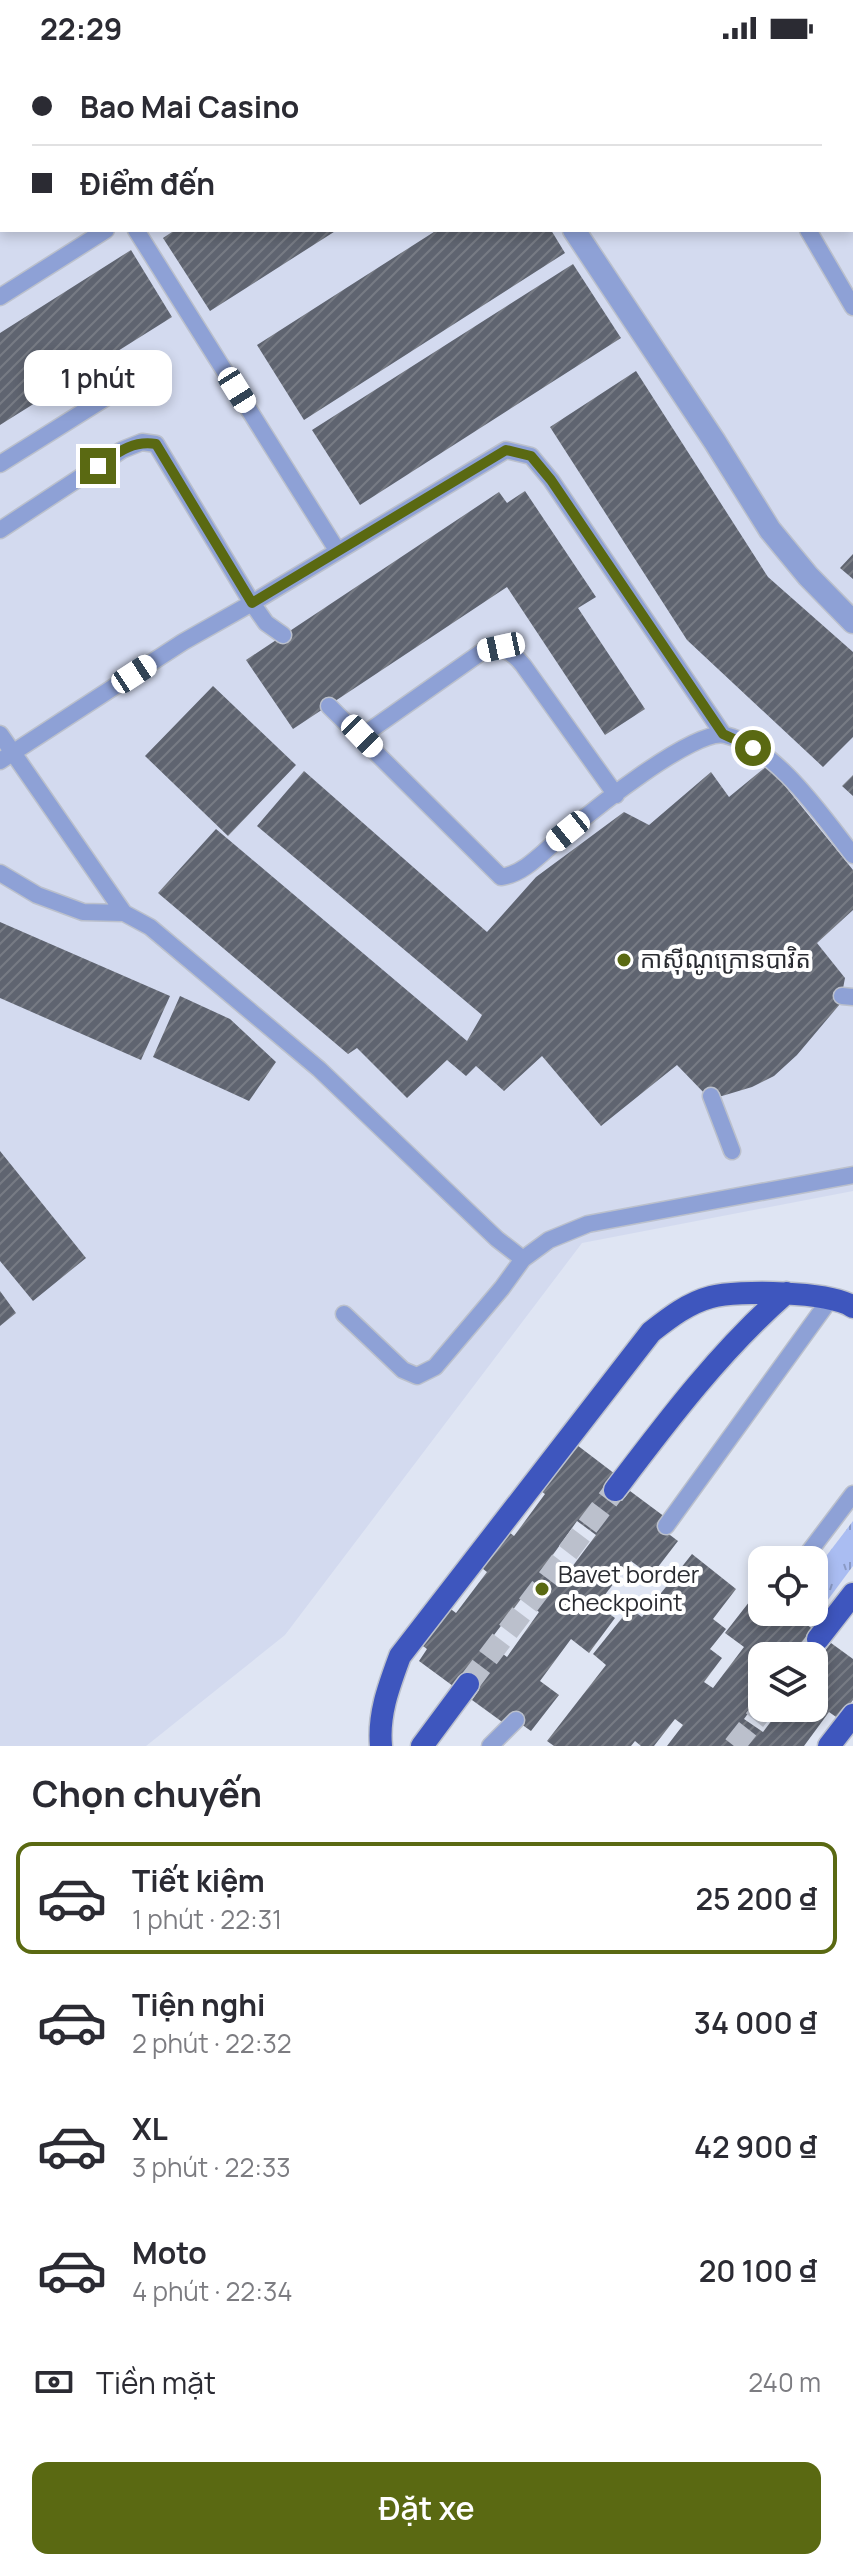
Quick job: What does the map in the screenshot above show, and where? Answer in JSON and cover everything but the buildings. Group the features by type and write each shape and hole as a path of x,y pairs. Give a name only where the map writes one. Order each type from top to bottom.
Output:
{"highway":[{"path":"381,1746 379,1729 385,1697 400,1656 651,1332 678,1311 712,1297 786,1293 845,1300"},
{"path":"615,1490 681,1403 740,1335 786,1293"},
{"path":"818,1639 853,1594"},
{"path":"422,1746 468,1684"},
{"path":"829,1746 853,1715"}],"street":[{"path":"575,232 770,530 808,576 853,622"}],"lane":[{"path":"0,297 103,232"},
{"path":"137,232 337,550"},
{"path":"809,232 853,307"},
{"path":"0,464 139,377"},
{"path":"0,530 122,450 142,442 156,444 252,603 266,623 283,635"},
{"path":"6,757 183,642 506,450 531,456 551,480 723,734 753,748 795,782 853,855"},
{"path":"362,736 483,651 501,647 512,652 523,665 616,795"},
{"path":"329,706 501,877 514,875 616,795 698,739 723,734"},
{"path":"0,734 6,757 124,913 150,927 319,1069 497,1239 523,1259"},
{"path":"0,873 37,895 83,912 124,913"},
{"path":"711,1096 732,1151"},
{"path":"344,1314 403,1370 417,1376 435,1367 523,1259 549,1240 588,1224 853,1175"},
{"path":"666,1526 845,1300"},
{"path":"814,1546 853,1494"},
{"path":"490,1746 516,1720"}],"shaded area":[{"path":"0,232 853,232 853,1191 582,1243 285,1635 146,1746 0,1746"}],"green space":[{"path":"853,1521 853,1566 828,1600 828,1554"}],"tunnel":[{"path":"468,1684 615,1490"},
{"path":"734,1746 753,1722"}],"place":[{"name":"កាស៊ីណូក្រោនបាវិត","path":"624,960"},
{"name":"Bavet border checkpoint","path":"542,1589"}],"route":[{"path":"98,466 122,450 142,442 156,444 252,603 506,450 531,456 551,480 723,734 753,748"}]}
